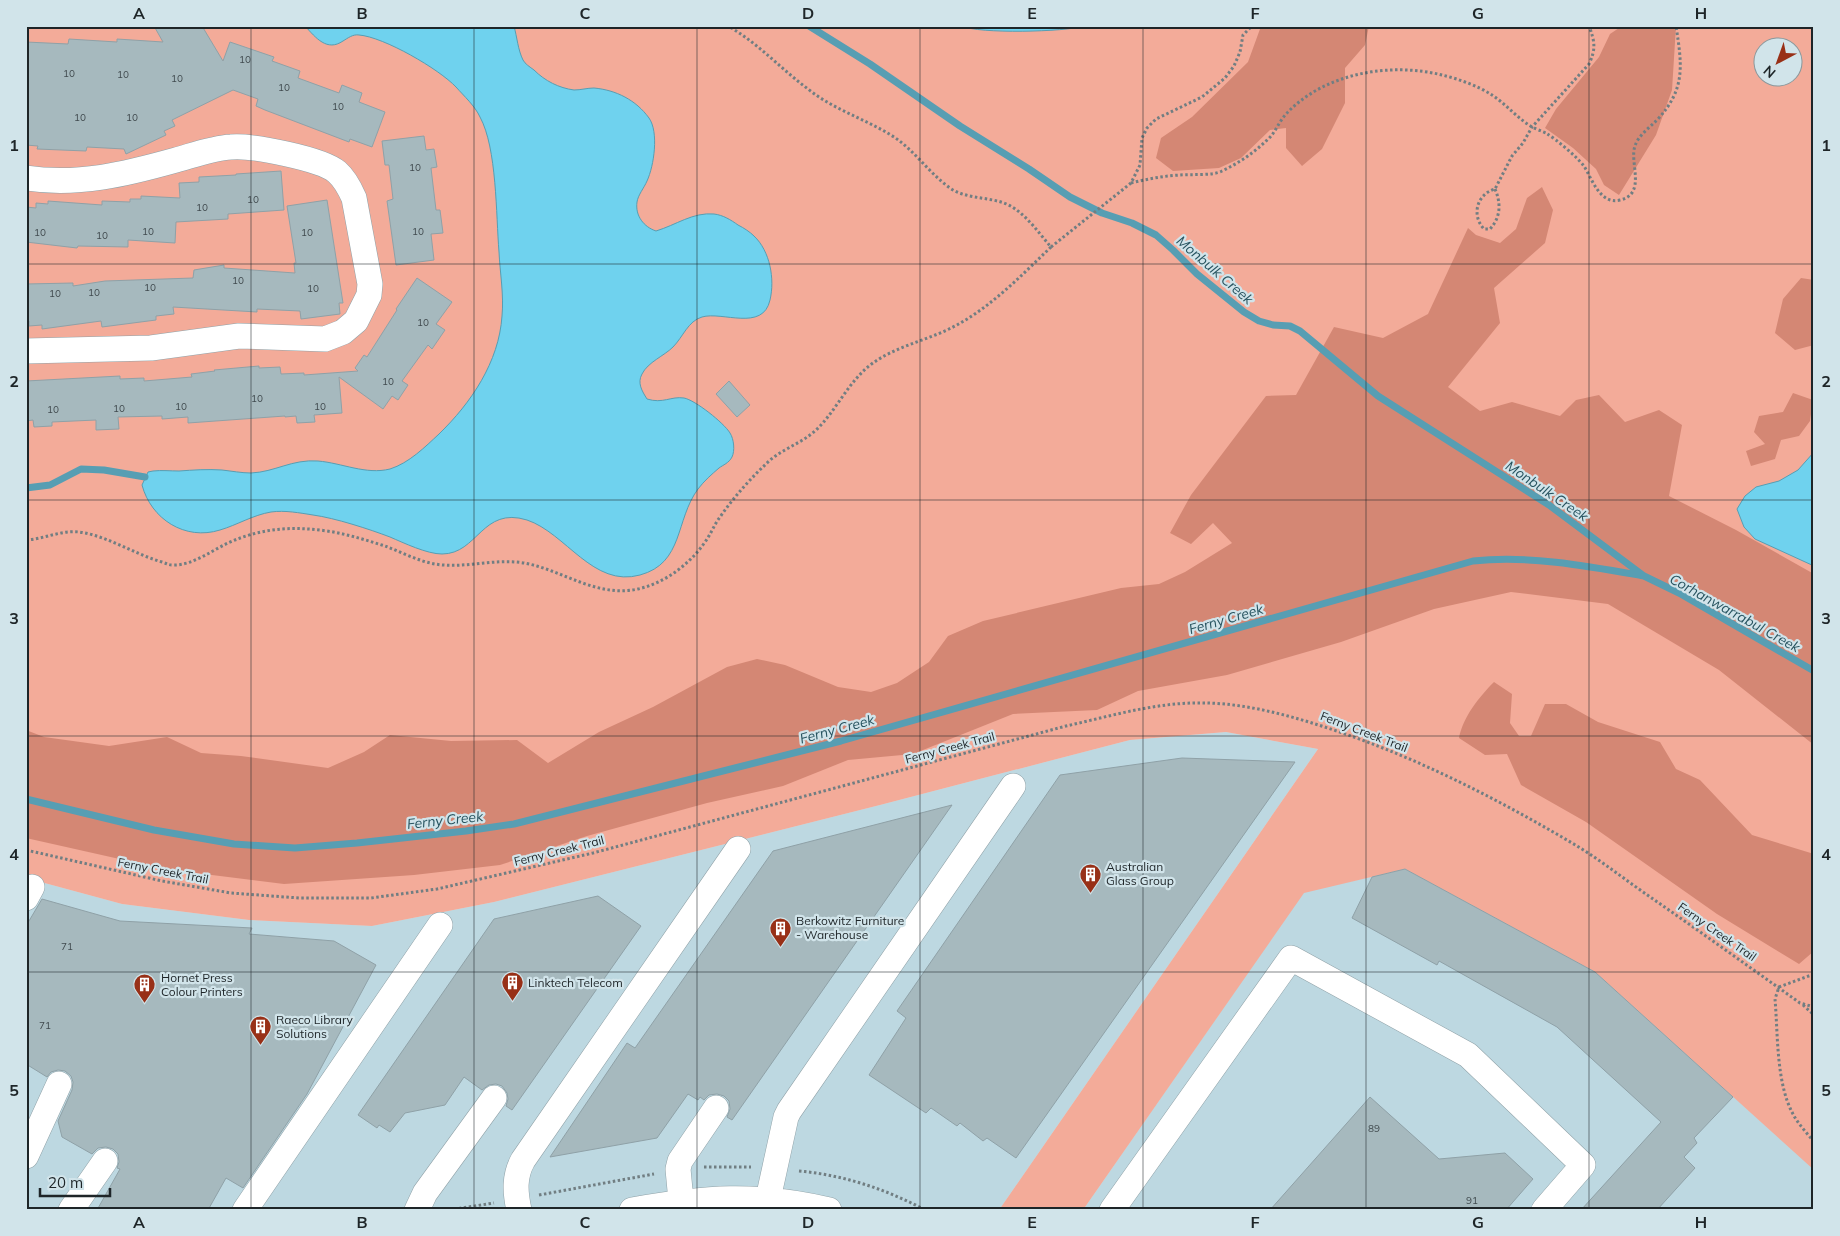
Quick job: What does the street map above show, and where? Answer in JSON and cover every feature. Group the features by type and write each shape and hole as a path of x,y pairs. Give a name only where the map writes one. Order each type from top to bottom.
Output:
{"street":[{"path":"26,178 60,182 90,180 120,175 230,147 256,148 329,166 338,172 352,193 370,284 369,295 356,321 342,332 324,339 239,336 151,348 26,351"},
{"path":"768,1199 789,1111 1013,786"},
{"path":"519,1210 515,1185 516,1176 523,1160 738,848"},
{"path":"245,1210 440,926"},
{"path":"1112,1210 1291,958 1468,1055 1583,1164 1544,1210"},
{"path":"26,1156 59,1084"},
{"path":"417,1210 425,1193 494,1098"},
{"path":"681,1201 678,1170 680,1161 716,1108"},
{"path":"71,1210 105,1161"},
{"path":"632,1210 681,1201 738,1197 768,1199 829,1210"}],"path":[{"path":"728,26 748,39 819,98 903,143 934,175 952,190 1001,202 1012,207 1024,217 1051,247"},
{"path":"26,540 75,531 99,537 149,559 171,565 193,561 246,536 285,527 326,531 354,537 436,565 521,563 543,567 591,587 606,590 636,590 662,581 675,573 705,543 718,519 744,486 776,454 800,443 815,431 851,384 868,367 899,348 954,326 975,314 1074,227 1130,183 1140,165 1142,138 1147,128 1156,119 1202,97 1225,78 1234,66 1240,52 1243,35 1252,26"},
{"path":"1495,189 1498,197 1498,215 1490,229 1484,229 1478,223 1476,214 1483,197 1489,191 1495,189 1512,156 1523,144 1532,127 1589,64 1594,53 1594,39 1589,26"},
{"path":"1130,183 1156,177 1220,173 1249,156 1272,135 1287,113 1305,98 1334,81 1367,72 1418,70 1465,82 1493,96 1532,127 1546,133 1583,166 1597,190 1606,197 1619,201 1626,198 1636,184 1636,170 1632,156 1637,141 1670,104 1678,88 1681,65 1676,26"},
{"name":"Ferny Creek Trail","path":"26,850 162,881 231,893 299,898 370,898 437,889 583,855 1066,726 1174,704 1205,702 1238,706 1311,722 1370,743 1430,768 1502,804 1573,844 1800,1003 1814,1007"},
{"path":"1814,974 1778,987 1775,999 1781,1078 1785,1097 1793,1115 1814,1142"},
{"path":"1800,1003 1814,1015"}],"shaded area":[{"path":"26,26 1814,26 1814,1170 1595,972 1405,869 1304,893 1083,1210 999,1210 1318,749 1226,732 1130,740 494,902 372,926 249,920 122,904 26,878"},
{"path":"1263,26 1369,26 1365,45 1345,68 1345,103 1322,149 1302,166 1286,148 1286,128 1270,130 1241,158 1219,168 1173,171 1156,158 1161,138 1192,117 1248,62 1260,29"},
{"path":"1622,26 1676,26 1672,90 1656,135 1619,195 1604,185 1596,169 1573,148 1545,128 1556,109 1599,57 1610,34"},
{"path":"1542,187 1553,210 1545,243 1494,288 1500,323 1448,387 1480,411 1512,402 1560,416 1576,400 1599,395 1625,422 1659,410 1682,425 1669,496 1736,530 1814,574 1814,745 1719,670 1608,604 1511,592 1434,609 1341,642 1227,675 1138,691 1097,710 1013,714 913,754 848,760 783,786 707,803 587,836 500,865 414,875 284,884 164,869 26,838 26,730 44,737 109,746 167,737 201,753 241,756 328,768 364,752 390,735 451,741 517,740 548,763 599,732 653,707 727,667 757,659 785,665 838,687 871,692 897,683 929,662 948,636 983,621 1121,588 1159,584 1185,572 1232,543 1213,523 1191,544 1170,533 1191,495 1266,396 1296,395 1334,327 1383,338 1428,314 1468,228 1476,235 1500,243 1516,229 1527,198"},
{"path":"1801,278 1814,280 1814,345 1795,350 1775,333 1783,299"},
{"path":"1793,393 1813,400 1810,421 1799,436 1781,440 1775,459 1751,466 1746,451 1765,444 1754,432 1759,416 1783,412"},
{"path":"1494,682 1512,694 1510,723 1519,736 1531,736 1545,704 1566,704 1598,722 1660,742 1676,769 1700,780 1752,835 1814,854 1814,951 1799,964 1717,914 1586,822 1521,785 1507,754 1485,755 1459,738 1464,722 1472,708"},
{"path":"1226,732 1318,749 999,1210 26,1210 26,878 122,904 249,920 372,926 494,902 1130,740"},
{"path":"1405,869 1595,972 1814,1169 1814,1210 1083,1210 1304,892"}],"water":[{"path":"305,26 514,26 523,60 548,81 568,89 594,88 610,91 632,101 649,118 655,140 653,158 650,175 640,194 637,207 637,212 644,224 656,231 699,215 721,215 745,229 764,249 770,266 772,283 770,300 766,310 751,318 710,316 697,319 689,326 673,347 648,366 641,377 641,387 647,399 658,401 684,398 689,400 709,412 722,424 730,433 734,445 731,459 711,475 698,489 685,514 672,551 654,569 640,575 623,577 608,574 594,567 541,527 527,520 512,517 500,519 490,525 464,547 454,552 436,554 352,524 313,515 276,511 258,515 207,533 182,530 161,517 153,508 146,497 142,485 148,472 153,471 222,470 251,473 309,461 327,462 372,471 390,469 397,466 410,459 422,449 462,409 481,381 495,349 500,333 503,300 495,182 490,146 486,130 478,113 448,80 410,55 382,41 357,35 351,36 337,44 327,44 318,39"},
{"path":"962,26 1084,26 1060,30 1003,31 971,29"},
{"path":"1814,452 1814,566 1755,539 1744,527 1737,509 1745,496 1756,487 1779,481 1798,470"}],"building":[{"path":"154,26 202,26 223,61 230,42 274,57 272,61 300,71 298,78 339,93 342,85 362,93 359,102 385,112 372,147 350,139 349,142 265,110 256,106 258,99 233,90 172,120 175,126 164,131 166,135 126,154 124,149 87,147 86,151 37,149 38,146 26,145 26,42 68,44 69,39 117,42 117,39 163,42"},
{"path":"424,136 426,150 434,149 437,167 431,168 436,210 440,210 443,233 431,234 434,260 396,265 387,201 393,199 389,165 385,165 382,141"},
{"path":"281,171 284,210 228,214 228,219 176,222 175,243 128,240 128,247 78,246 77,248 26,242 26,207 36,208 36,203 48,204 48,201 102,205 102,201 130,202 130,199 141,199 141,196 180,198 179,183 199,182 199,177"},
{"path":"327,200 343,303 339,303 340,314 301,319 300,311 257,309 257,312 173,307 174,314 156,316 156,320 102,327 101,321 42,329 42,325 29,326 29,321 26,321 26,284 73,283 73,286 105,281 193,278 194,270 224,265 224,268 295,273 294,263 296,263 287,206"},
{"path":"417,278 452,302 436,324 445,330 432,349 428,345 402,381 408,385 398,400 392,396 383,409 339,377 342,413 314,415 315,422 297,423 296,416 188,423 188,417 162,419 162,416 118,417 119,429 96,430 96,420 52,422 52,426 34,427 33,420 26,421 26,381 120,376 120,379 144,378 144,381 192,377 191,374 214,370 259,366 259,368 280,367 281,374 304,373 304,375 358,371 355,368 364,355 367,357"},
{"path":"729,381 750,405 737,417 716,394"},
{"name":"Australian Glass Group","path":"1182,758 1295,762 1016,1158 987,1138 983,1141 960,1123 957,1126 931,1108 926,1113 869,1075 906,1018 897,1011 1060,775"},
{"name":"Berkowitz Furniture - Warehouse","path":"952,805 732,1120 727,1117 730,1109 729,1101 724,1096 717,1094 709,1095 704,1100 700,1097 698,1100 688,1094 657,1138 550,1157 627,1043 635,1048 773,851"},
{"path":"1405,869 1595,972 1733,1097 1694,1138 1697,1143 1684,1157 1695,1168 1657,1210 1581,1210 1661,1122 1557,1027 1439,961 1437,965 1352,918 1372,877"},
{"name":"Linktech Telecom","path":"598,896 641,926 512,1110 506,1106 507,1093 502,1086 496,1084 489,1085 482,1090 464,1077 445,1105 405,1113 390,1132 379,1125 377,1128 358,1115 494,919"},
{"path":"42,899 120,921 252,928 249,934 334,941 376,965 307,1094 243,1188 226,1178 208,1210 97,1210 120,1169 117,1168 119,1162 118,1154 113,1149 106,1147 98,1148 92,1154 62,1137 58,1121 72,1090 73,1082 71,1076 65,1071 58,1070 51,1072 47,1077 26,1064 26,926"},
{"path":"1370,1097 1439,1159 1505,1153 1533,1179 1506,1210 1270,1210"}],"waterway":[{"name":"Monbulk Creek","path":"809,26 870,64 960,126 1070,197 1102,213 1132,223 1156,235 1197,274 1244,312 1259,321 1273,325 1290,326 1300,331 1378,396 1549,505 1644,576 1679,593 1814,671"},
{"path":"26,488 50,485 81,469 104,470 145,477"},
{"name":"Ferny Creek","path":"26,799 154,830 234,844 295,848 466,831 514,824 841,741 1473,561 1537,560 1644,576"}],"place":[{"name":"Australian Glass Group","path":"1090,893"},
{"name":"Berkowitz Furniture - Warehouse","path":"780,947"},
{"name":"Linktech Telecom","path":"512,1002"},
{"name":"Hornet Press Colour Printers","path":"145,1004"},
{"name":"Raeco Library Solutions","path":"260,1046"}],"water label":[{"name":"Corhanwarrabul Creek","path":"1735,613"}]}
